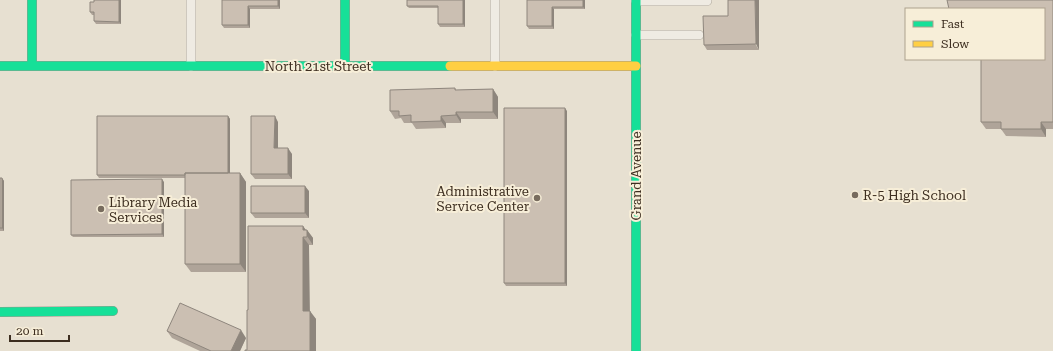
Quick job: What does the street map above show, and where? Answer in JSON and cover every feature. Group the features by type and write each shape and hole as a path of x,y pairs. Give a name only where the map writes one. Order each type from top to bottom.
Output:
{"street":[{"path":"32,0 32,66"},
{"path":"345,0 345,66"},
{"name":"Grand Avenue","path":"636,0 636,351"},
{"name":"North 21st Street","path":"0,66 636,66"},
{"path":"0,312 112,311"}],"lane":[{"path":"191,0 191,66"},
{"path":"495,0 495,66"},
{"path":"636,0 707,1"},
{"path":"636,35 699,35"}],"building":[{"path":"94,0 119,0 119,22 94,21 94,12 90,12 90,2 94,2"},
{"path":"222,0 278,0 278,6 248,6 248,25 222,25"},
{"path":"407,0 463,0 463,24 438,24 438,6 407,6"},
{"path":"527,0 583,0 583,7 552,7 552,26 527,26"},
{"path":"728,0 755,0 756,44 704,45 703,16 728,16"},
{"path":"947,0 1053,0 1053,122 1041,122 1041,129 1001,129 1001,122 981,122 981,60 1045,60 1045,8 949,8"},
{"path":"455,88 455,90 493,89 493,112 456,112 456,115 441,116 441,121 411,122 411,115 399,116 399,111 390,111 390,90"},
{"name":"Administrative Service Center","path":"504,108 565,108 565,283 504,283"},
{"path":"97,116 228,116 228,173 185,173 185,175 97,175"},
{"path":"251,116 275,116 274,148 288,148 288,174 251,174"},
{"path":"185,173 240,173 240,264 185,264"},
{"path":"0,178 2,178 2,228 0,228"},
{"path":"162,179 162,234 71,235 71,180"},
{"path":"251,186 305,186 305,213 251,213"},
{"path":"248,226 303,226 303,230 307,230 307,237 303,237 303,311 310,311 310,351 245,351 247,350 248,310"},
{"path":"180,303 241,330 231,351 211,351 167,331"}],"traffic: fast":[{"path":"32,0 32,66"},
{"path":"345,0 345,66"},
{"path":"636,0 636,351"},
{"path":"0,66 450,66"},
{"path":"0,312 113,311"}],"traffic: slow":[{"path":"450,66 636,66"}],"place":[{"name":"R-5 High School","path":"855,195"},
{"name":"Administrative Service Center","path":"537,198"},
{"name":"Library Media Services","path":"101,209"}]}
